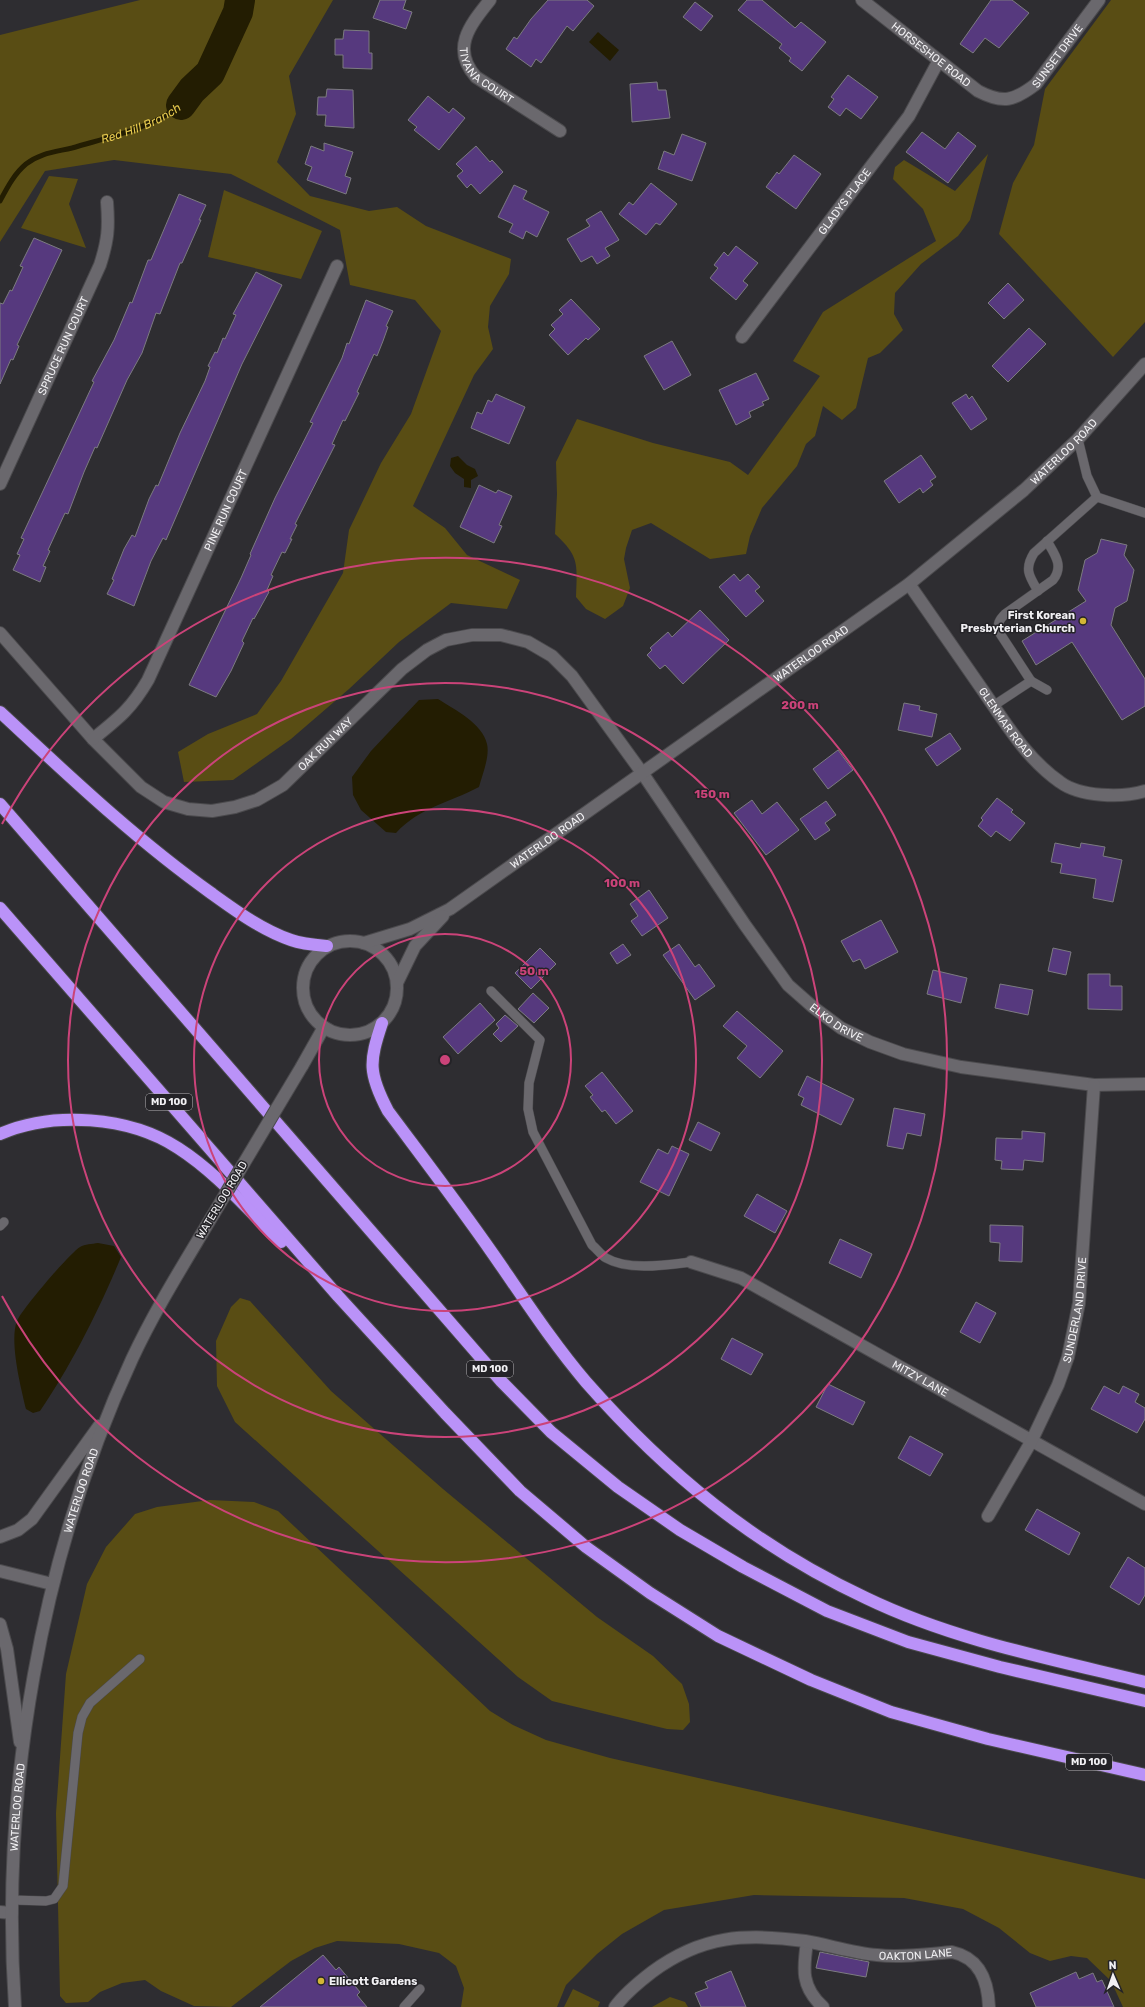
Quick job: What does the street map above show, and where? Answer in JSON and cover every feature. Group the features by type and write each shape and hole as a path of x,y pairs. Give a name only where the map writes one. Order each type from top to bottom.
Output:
{"highway":[{"path":"0,712 90,796 169,864 238,912 271,932 293,941 327,946"},
{"name":"MD 100","path":"0,804 501,1381 551,1432 618,1487 680,1530 743,1567 827,1611 908,1642 1000,1667 1145,1701"},
{"name":"MD 100","path":"0,908 338,1296 445,1413 520,1491 586,1547 650,1593 718,1636 811,1680 891,1712 988,1739 1145,1775"},
{"path":"382,1023 373,1051 373,1070 376,1088 388,1111 586,1381 682,1479 736,1522 797,1562 867,1599 945,1630 1030,1654 1145,1682"},
{"path":"0,1134 42,1122 82,1120 117,1124 150,1134 177,1147 201,1164 338,1296"}],"street":[{"name":"TIYANA COURT","path":"490,0 471,24 466,35 464,48 468,68 476,77 560,131"},
{"name":"HORSESHOE ROAD","path":"862,0 938,62 978,92 992,98 1005,101"},
{"name":"SUNSET DRIVE","path":"1005,101 1022,95 1036,84 1100,0"},
{"name":"GLADYS PLACE","path":"742,336 909,116 938,62"},
{"name":"SPRUCE RUN COURT","path":"0,484 100,265 107,244 109,228 107,202"},
{"name":"PINE RUN COURT","path":"93,739 126,713 148,680 337,266"},
{"name":"WATERLOO ROAD","path":"364,943 410,929 450,909 643,774 909,584 1024,490 1078,439 1145,364"},
{"name":"GLENMAR ROAD","path":"909,584 1020,745 1060,783 1085,792 1107,795 1135,794 1145,791"},
{"name":"OAK RUN WAY","path":"0,633 93,739 142,787 164,802 188,809 212,811 235,807 257,800 283,785 402,669 427,650 446,640 472,635 501,635 528,642 552,656 572,676 643,774"},
{"name":"ELKO DRIVE","path":"643,774 745,926 788,985 813,1007 841,1028 870,1042 903,1054 954,1065 1015,1075 1094,1084 1145,1084"},
{"name":"WATERLOO ROAD","path":"396,983 415,946 450,909"},
{"path":"344,941 364,943 388,958 395,973 397,990 392,1010 382,1023 369,1032 353,1035 339,1034 324,1028 316,1021 307,1007 303,986 308,967 318,954 327,946 344,941"},
{"name":"WATERLOO ROAD","path":"15,2007 6,1912 12,1900 15,1825 22,1756 33,1675 52,1584 80,1492 108,1414 133,1358 162,1302 324,1028"},
{"name":"SUNDERLAND DRIVE","path":"988,1516 1031,1442 1058,1385 1068,1357 1074,1333 1079,1303 1094,1084"},
{"name":"MITZY LANE","path":"691,1262 741,1278 1031,1442 1145,1504"},
{"path":"0,1537 18,1530 32,1519 108,1414"},
{"path":"0,1571 52,1584"},
{"path":"0,1624 7,1649 22,1756"},
{"name":"OAKTON LANE","path":"615,2007 639,1982 661,1965 685,1952 709,1942 736,1938 768,1937 807,1942 850,1952 878,1955 952,1952 963,1954 971,1959 986,1982 989,2007"},
{"path":"807,1942 803,1967 806,1985 815,2000 823,2007"}],"lane":[{"path":"1078,439 1087,476 1096,497 1145,513"},
{"path":"1038,591 1029,576 1029,561 1034,553 1096,497"},
{"path":"1047,542 1058,560 1058,574 1053,580 1005,614 997,625 999,632 1031,681 1047,690"},
{"path":"993,706 1031,681"},
{"path":"491,992 540,1040 529,1082 528,1109 533,1132 592,1245 606,1258 623,1264 642,1266 691,1262"},
{"path":"12,1900 46,1901 54,1899 63,1886 66,1872 78,1733 82,1717 90,1703 140,1660"},
{"path":"404,2007 420,1989"}],"shaded area":[{"path":"140,0 333,0 289,76 296,114 277,162 310,196 369,211 397,207 426,226 511,259 509,274 490,306 488,327 493,349 474,375 413,506 445,528 467,555 520,580 507,609 451,603 399,642 349,689 291,739 233,780 184,782 178,752 208,734 257,714 281,681 343,573 349,530 381,463 411,414 441,331 415,300 350,285 340,230 231,174 114,160 45,171 0,242 0,35"},
{"path":"1111,0 1145,0 1145,322 1113,357 999,234 1013,183 1034,145 1045,89"},
{"path":"598,32 619,50 610,61 589,42"},
{"path":"988,154 970,220 958,236 921,264 895,293 894,314 903,330 880,353 868,358 856,408 842,420 823,406 815,436 806,444 797,466 762,508 750,536 746,554 710,559 651,523 632,530 624,559 630,588 623,606 605,619 586,609 576,597 577,576 573,555 555,534 557,494 556,462 577,419 653,443 730,462 748,475 820,376 793,361 823,312 936,241 923,209 893,179 895,167 904,160 955,191"},
{"path":"49,176 78,179 69,204 86,248 21,228"},
{"path":"224,190 322,231 301,279 208,257"},
{"path":"458,456 467,465 475,469 478,476 471,480 471,488 464,487 464,479 455,473 450,466 451,458"},
{"path":"438,699 474,723 484,736 488,749 479,787 425,811 405,824 396,833 386,832 361,810 353,795 352,777 371,751 419,700"},
{"path":"98,1243 114,1246 121,1257 104,1296 74,1356 52,1394 40,1411 33,1413 26,1409 21,1389 14,1340 17,1321 36,1294 74,1252 82,1246"},
{"path":"240,1298 250,1301 331,1391 443,1489 597,1617 653,1656 682,1684 689,1704 690,1722 683,1730 667,1729 552,1701 518,1677 235,1422 217,1386 216,1341 231,1307"},
{"path":"210,1500 254,1502 278,1511 490,1711 513,1725 546,1740 610,1758 1145,1879 1145,2007 1123,2007 1111,1981 1087,1958 1071,1956 1050,1961 1030,1953 999,1928 963,1909 904,1898 754,1895 664,1910 622,1934 597,1954 566,1985 557,2007 461,2007 464,1988 456,1966 439,1953 399,1944 337,1941 315,1948 291,1961 231,2007 194,2006 161,1991 145,1980 122,1983 100,1992 88,2002 66,2003 60,1996 56,1813 66,1674 87,1584 106,1547 135,1514 157,1507"},
{"path":"573,1989 600,2002 598,2007 564,2007"},
{"path":"670,1997 685,2002 688,2007 652,2007"}],"building":[{"path":"380,0 406,0 403,9 412,12 406,29 373,18"},
{"path":"548,0 587,0 594,6 573,31 567,26 541,63 536,59 531,67 506,49 514,37 517,39 531,19"},
{"path":"747,0 762,0 795,28 801,22 826,42 802,71 789,61 791,58 779,48 782,44 738,10"},
{"path":"991,0 1012,0 1029,13 999,48 985,38 973,53 960,44"},
{"path":"695,2 713,16 701,31 683,17"},
{"path":"344,30 369,31 369,53 372,53 372,69 343,68 343,55 335,55 335,39 343,39"},
{"path":"848,75 878,97 861,119 846,108 840,116 828,107 834,99 831,97"},
{"path":"657,82 658,90 666,90 670,118 632,122 630,84"},
{"path":"327,89 353,90 354,128 325,126 326,115 317,115 318,97 326,97"},
{"path":"428,96 449,113 453,108 465,118 439,150 414,130 417,127 408,120"},
{"path":"922,132 945,149 958,132 976,146 948,183 906,152"},
{"path":"682,134 706,143 692,181 658,169 664,151 674,155"},
{"path":"324,143 353,152 345,176 351,178 346,194 307,180 312,167 305,164 311,146 324,151"},
{"path":"476,146 490,162 492,160 503,172 480,194 471,184 467,188 457,176 463,171 456,164"},
{"path":"794,155 821,174 796,209 766,187 777,172 779,174"},
{"path":"651,183 677,204 660,225 656,223 646,235 619,214 629,202 633,205"},
{"path":"514,185 527,191 523,199 549,212 537,237 526,231 523,239 509,232 513,224 498,217"},
{"path":"179,194 206,205 199,220 201,220 182,263 180,263 160,314 156,313 142,353 127,380 97,448 95,447 68,514 65,513 48,550 50,551 43,566 46,567 40,582 13,570 20,555 17,554 24,539 21,538 94,382 92,381 114,340 130,302 132,303 148,260 151,260"},
{"path":"601,211 619,240 605,248 610,256 597,264 592,256 581,262 567,239 590,226 586,220"},
{"path":"34,238 62,250 17,345 19,346 13,360 11,359 0,384 0,303 3,304 10,290 12,291 23,267 20,266"},
{"path":"736,246 758,263 743,281 748,285 736,300 710,278 718,268 714,265 724,252 728,256"},
{"path":"256,272 282,285 242,364 166,540 163,538 151,561 134,606 107,594 114,580 112,579 124,549 132,535 135,537 149,499 156,485 158,486 180,433 205,381 210,367 208,366 215,352 217,353 223,338 225,339 236,315 233,314"},
{"path":"1008,283 1024,300 1004,319 988,303"},
{"path":"571,299 600,329 588,340 586,338 568,355 549,335 555,329 551,325 563,314 559,310"},
{"path":"366,300 393,311 386,326 388,327 383,341 377,356 374,354 357,392 359,393 345,421 343,420 332,444 335,445 295,524 297,525 290,539 292,539 285,553 282,552 271,575 273,576 267,590 269,592 254,619 253,618 242,641 244,643 231,671 216,697 189,685 241,578 275,498 313,423 310,422 342,358 347,343 349,344"},
{"path":"1029,328 1046,344 1008,382 992,366"},
{"path":"672,341 691,375 664,390 644,356"},
{"path":"756,373 769,399 762,402 764,405 749,412 751,417 736,425 719,390"},
{"path":"496,394 525,407 509,444 471,428 477,412 482,414 488,400 492,402"},
{"path":"966,394 969,399 972,396 987,419 971,430 952,403"},
{"path":"921,455 936,477 930,481 933,485 923,493 920,488 899,503 884,481"},
{"path":"479,485 496,493 498,490 512,496 499,525 502,526 494,543 460,527"},
{"name":"First Korean Presbyterian Church","path":"1101,539 1127,545 1124,555 1134,570 1127,601 1115,608 1111,625 1145,679 1145,706 1122,720 1072,642 1036,665 1022,641 1086,601 1078,590 1085,560 1097,553"},
{"path":"734,574 740,581 748,574 760,587 755,591 764,601 746,617 719,587"},
{"path":"700,610 729,640 683,684 665,665 660,669 647,655 652,650 650,648 668,632 672,637"},
{"path":"904,703 920,706 919,710 937,714 932,737 898,730"},
{"path":"950,733 961,749 937,766 925,749"},
{"path":"838,750 853,770 828,789 813,769"},
{"path":"997,798 1013,810 1011,812 1025,823 1010,841 996,831 991,837 978,826 983,820 981,818"},
{"path":"752,800 762,814 777,802 799,830 766,855 734,813"},
{"path":"826,801 836,815 825,823 830,830 815,840 800,819"},
{"path":"1055,843 1080,848 1081,843 1105,847 1103,856 1122,860 1113,902 1093,898 1096,879 1060,873 1062,864 1051,862"},
{"path":"649,890 668,918 642,936 631,921 638,916 630,904"},
{"path":"881,920 898,952 865,969 860,959 853,962 841,941"},
{"path":"623,944 631,955 617,964 610,953"},
{"path":"679,944 695,967 699,964 715,986 695,1000 663,955"},
{"path":"540,948 556,964 531,989 515,973"},
{"path":"1053,948 1071,952 1066,975 1048,971"},
{"path":"933,970 967,978 961,1003 927,994"},
{"path":"1088,974 1110,974 1110,986 1122,986 1122,1010 1088,1009"},
{"path":"1000,984 1033,990 1028,1015 995,1008"},
{"path":"533,993 549,1008 534,1023 518,1009"},
{"path":"480,1003 495,1020 458,1054 443,1037"},
{"path":"737,1011 783,1051 760,1078 737,1058 747,1046 723,1026"},
{"path":"505,1015 518,1026 501,1042 493,1034 499,1028 496,1024"},
{"path":"602,1072 633,1111 616,1124 605,1110 602,1112 590,1097 593,1095 585,1086"},
{"path":"807,1076 854,1099 841,1125 801,1105 804,1098 798,1095"},
{"path":"894,1108 925,1114 921,1136 907,1133 903,1149 887,1146"},
{"path":"698,1122 720,1133 711,1151 689,1140"},
{"path":"1022,1131 1045,1133 1043,1162 1024,1160 1023,1170 1001,1169 1002,1161 995,1160 996,1138 1022,1139"},
{"path":"672,1146 689,1154 669,1196 640,1182 658,1149 668,1154"},
{"path":"757,1194 787,1211 775,1233 744,1216"},
{"path":"990,1225 1023,1226 1022,1262 999,1261 1000,1243 990,1242"},
{"path":"840,1239 872,1254 861,1278 829,1263"},
{"path":"976,1302 996,1313 980,1343 960,1332"},
{"path":"732,1338 763,1354 751,1375 721,1359"},
{"path":"828,1384 865,1402 853,1425 816,1407"},
{"path":"1104,1386 1119,1394 1123,1386 1139,1394 1135,1402 1145,1408 1145,1419 1137,1433 1091,1409"},
{"path":"910,1436 943,1454 930,1476 898,1458"},
{"path":"1037,1509 1080,1533 1069,1555 1025,1530"},
{"path":"1128,1557 1145,1568 1145,1595 1139,1605 1110,1587"},
{"path":"820,1952 869,1962 866,1977 816,1968"},
{"name":"Ellicott Gardens","path":"323,1955 336,1970 339,1967 360,1992 357,1995 367,2007 260,2007"},
{"path":"731,1971 746,2007 701,2007 695,1993 708,1988 705,1982"},
{"path":"1076,1972 1079,1979 1093,1973 1097,1982 1102,1980 1114,2007 1036,2007 1030,1993"}],"waterway":[{"name":"Red Hill Branch","path":"181,105 192,90 210,73 238,12 240,0"},
{"name":"Red Hill Branch","path":"0,201 11,181 31,160 48,153 115,136 143,126 181,105"}],"place":[{"name":"First Korean Presbyterian Church","path":"1083,621"},
{"name":"Ellicott Gardens","path":"321,1981"}]}
